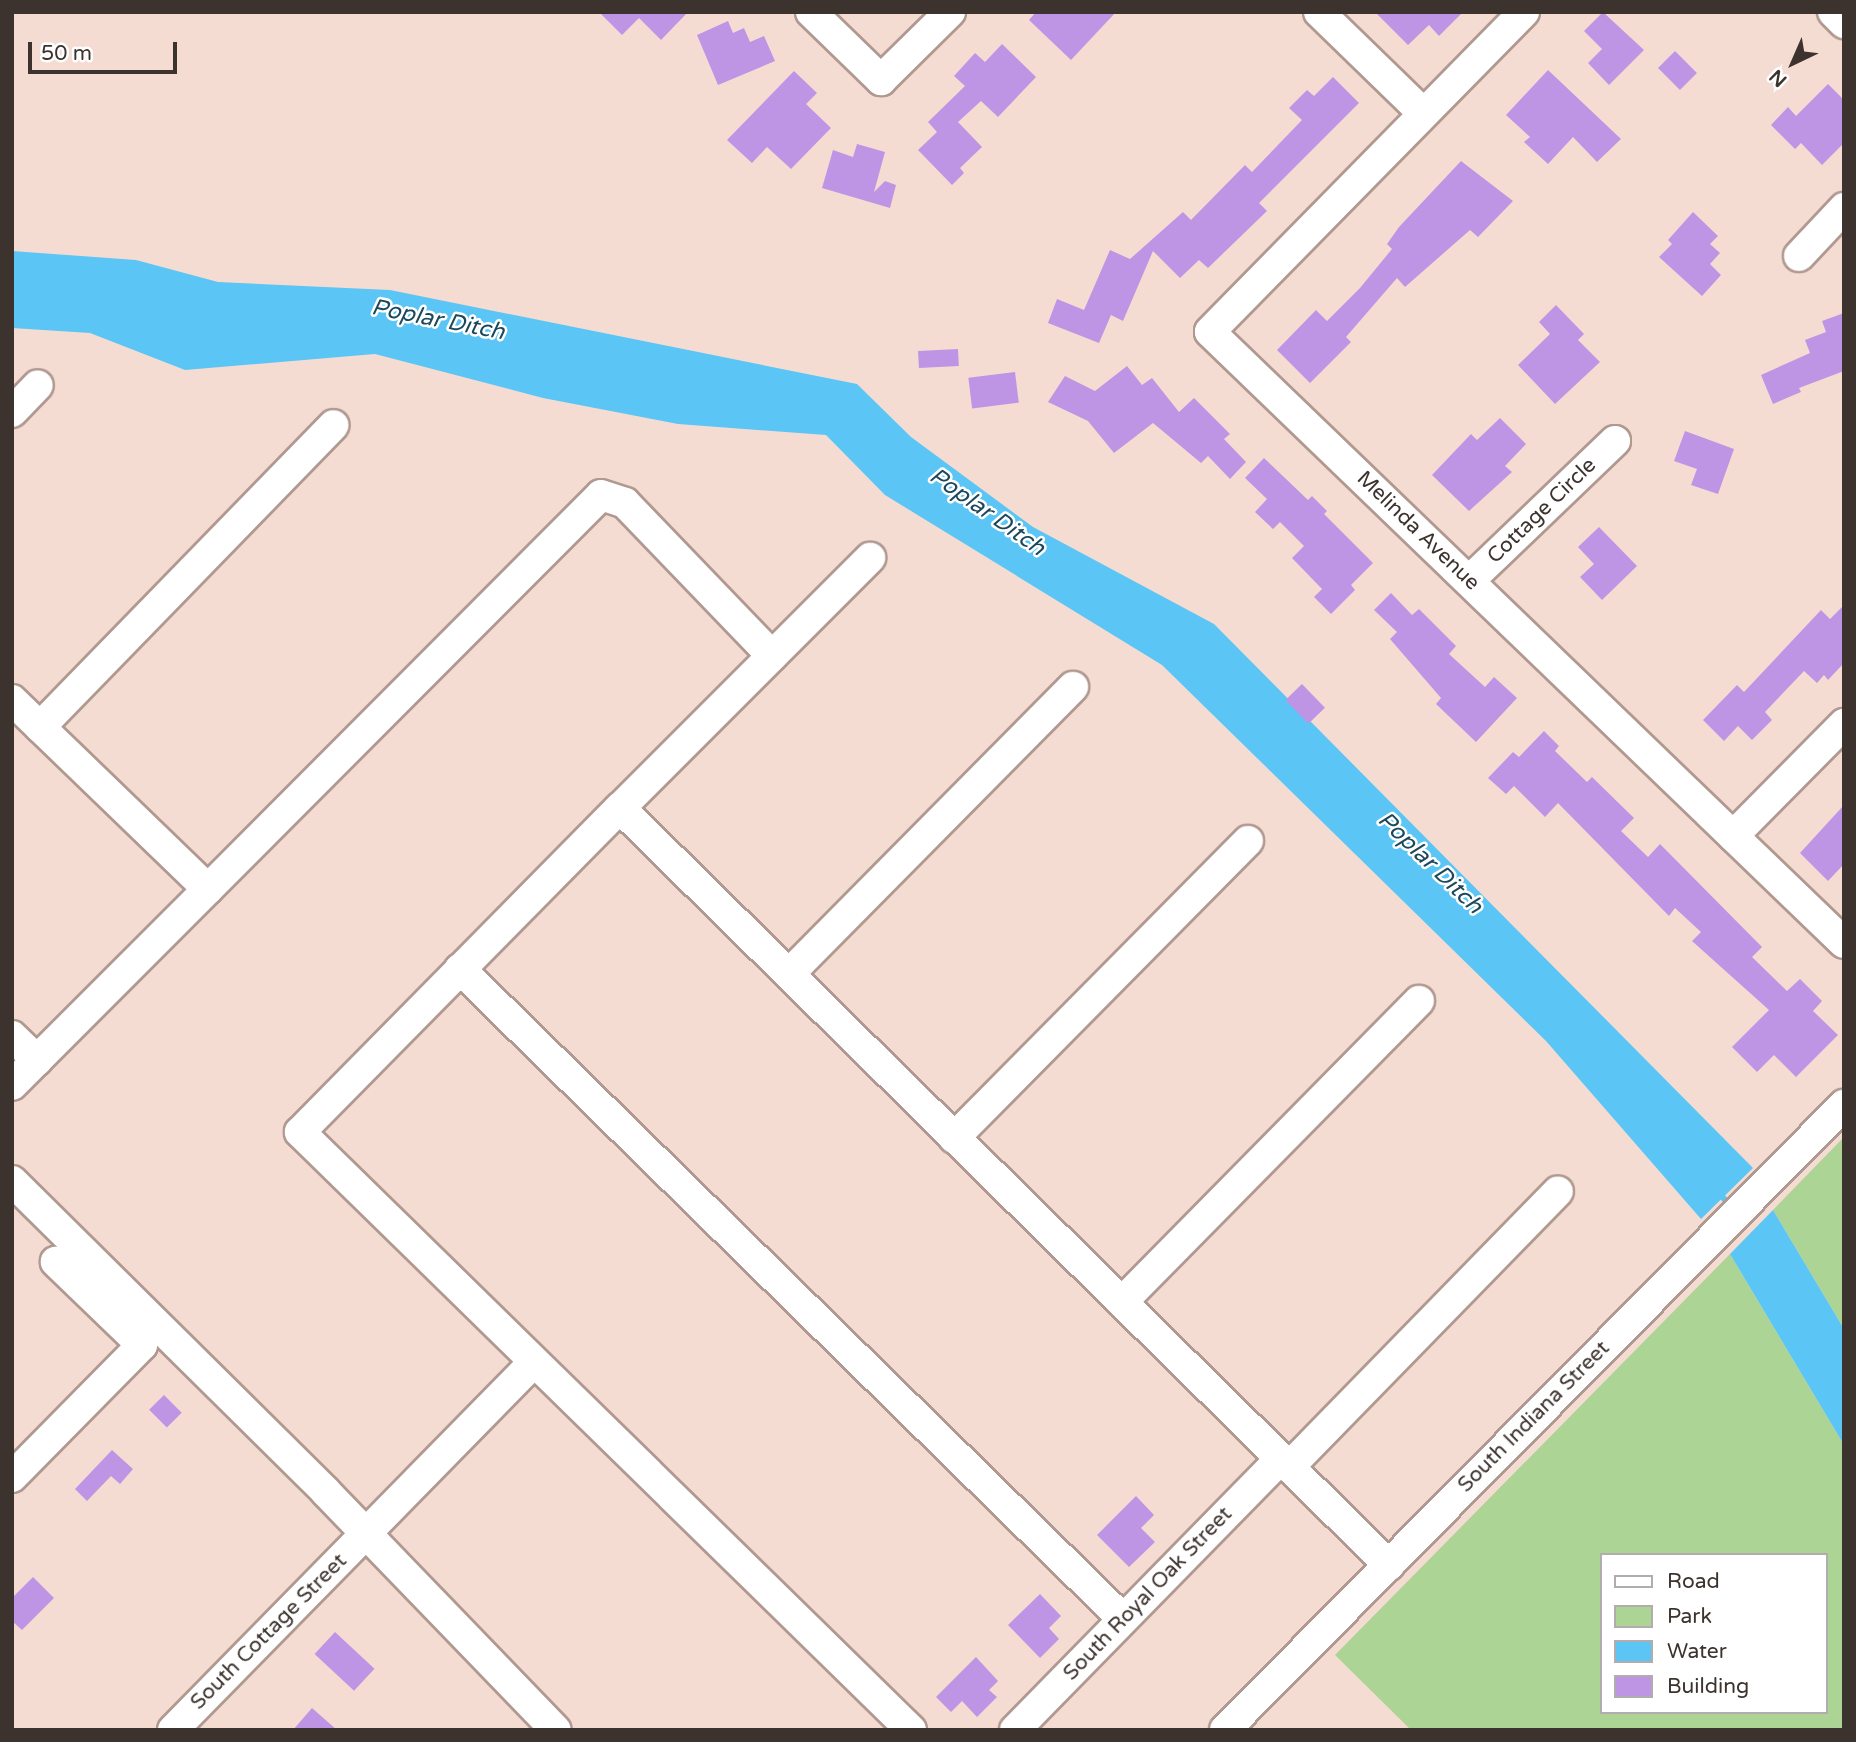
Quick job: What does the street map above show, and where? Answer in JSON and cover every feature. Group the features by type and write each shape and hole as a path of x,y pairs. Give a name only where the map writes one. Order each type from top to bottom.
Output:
{"street":[{"path":"811,12 881,80 950,12"},
{"path":"1319,12 1423,113 1524,12"},
{"path":"1833,12 1844,23"},
{"name":"Melinda Avenue","path":"1423,113 1210,332 1844,943"},
{"path":"1799,256 1844,208"},
{"path":"12,412 37,385"},
{"path":"40,727 334,425"},
{"name":"Cottage Circle","path":"1470,580 1615,441"},
{"path":"12,1084 601,495 625,503 772,656"},
{"path":"870,558 300,1132 533,1363 911,1730"},
{"path":"789,974 1073,687"},
{"path":"12,700 208,889"},
{"path":"1733,836 1844,724"},
{"path":"620,808 1389,1565"},
{"path":"954,1138 1248,841"},
{"path":"460,969 1124,1619"},
{"path":"1122,1302 1419,1000"},
{"path":"12,1036 37,1060"},
{"name":"South Indiana Street","path":"1225,1730 1844,1105"},
{"path":"12,1181 556,1730"},
{"name":"South Royal Oak Street","path":"1015,1730 1558,1191"},
{"path":"12,1478 142,1345 56,1262"},
{"name":"South Cottage Street","path":"173,1730 533,1363"}],"green space":[{"path":"1844,1137 1844,1329 1773,1210"},
{"path":"1730,1254 1844,1445 1844,1730 1411,1730 1335,1655"}],"water":[{"path":"12,251 136,260 218,282 390,290 857,384 911,437 1033,527 1214,624 1753,1168 1701,1219 1546,1041 1162,665 885,495 826,435 678,424 543,398 375,354 185,370 90,333 12,328"},
{"path":"1773,1210 1844,1329 1844,1445 1730,1254"}],"building":[{"path":"599,12 688,12 661,40 639,18 622,35"},
{"path":"1036,12 1116,12 1071,60 1029,20"},
{"path":"1375,12 1463,12 1439,36 1429,25 1408,45"},
{"path":"1603,12 1644,50 1609,85 1588,63 1602,49 1584,31"},
{"path":"728,21 733,33 744,28 750,42 764,36 775,61 718,85 697,35"},
{"path":"1002,44 1036,77 998,117 981,101 958,122 982,147 960,168 964,173 952,185 918,150 937,132 928,122 965,86 954,76 975,53 985,62"},
{"path":"1675,51 1697,73 1680,90 1658,68"},
{"path":"1548,70 1621,139 1597,162 1573,137 1548,164 1524,142 1530,137 1506,115"},
{"path":"794,71 817,93 806,104 831,128 791,169 767,147 752,163 727,140"},
{"path":"1333,77 1359,103 1259,203 1267,211 1208,268 1199,260 1180,278 1153,251 1123,321 1111,315 1099,343 1048,323 1057,299 1084,310 1110,250 1130,259 1183,212 1191,220 1245,165 1252,172 1302,120 1289,108 1307,90 1314,96"},
{"path":"1828,84 1844,100 1844,143 1822,165 1801,143 1795,149 1771,125 1788,107 1796,116"},
{"path":"857,144 885,152 874,192 885,181 896,185 890,208 822,188 833,150 853,157"},
{"path":"1461,161 1513,201 1478,237 1470,230 1405,287 1397,278 1346,337 1351,342 1310,383 1277,350 1316,310 1327,321 1360,288 1392,249 1387,244 1399,227"},
{"path":"1693,212 1718,236 1710,244 1720,253 1710,264 1721,275 1702,296 1659,257 1672,244 1668,240"},
{"path":"1556,305 1584,334 1578,340 1600,362 1555,404 1518,365 1550,334 1539,322"},
{"path":"1844,313 1844,371 1799,388 1801,392 1773,404 1761,375 1810,353 1805,340 1826,332 1822,321"},
{"path":"958,349 959,366 919,368 918,351"},
{"path":"1127,366 1142,385 1152,378 1179,412 1194,398 1230,434 1224,439 1246,462 1230,479 1208,456 1201,463 1153,423 1114,453 1088,421 1048,402 1065,376 1095,391"},
{"path":"1015,372 1019,403 972,408 968,378"},
{"path":"1500,418 1526,444 1505,466 1512,472 1469,511 1432,475 1471,434 1477,440"},
{"path":"1685,431 1734,449 1718,494 1691,485 1697,469 1674,461"},
{"path":"1264,458 1308,500 1312,496 1327,511 1324,514 1373,563 1351,585 1355,590 1331,614 1314,597 1322,589 1292,558 1304,546 1280,522 1273,529 1255,512 1267,499 1245,478"},
{"path":"1599,527 1637,566 1602,600 1580,577 1594,564 1578,547"},
{"path":"1391,593 1412,615 1419,609 1456,646 1449,654 1485,687 1494,677 1517,698 1476,742 1436,704 1441,698 1390,639 1397,632 1374,610"},
{"path":"1844,605 1844,663 1828,680 1824,675 1817,683 1804,671 1765,712 1772,720 1752,740 1738,726 1724,741 1703,720 1737,685 1744,692 1821,610 1830,619"},
{"path":"1302,684 1325,708 1308,724 1285,700"},
{"path":"1544,731 1559,746 1555,751 1587,782 1592,777 1634,818 1621,831 1648,857 1660,844 1762,947 1752,957 1787,991 1800,979 1822,1001 1813,1011 1838,1035 1796,1077 1774,1055 1757,1072 1732,1047 1769,1010 1692,941 1701,932 1675,908 1669,916 1558,803 1545,817 1514,786 1506,794 1488,778 1513,752 1519,757"},
{"path":"1844,805 1844,864 1828,881 1800,853"},
{"path":"164,1395 182,1413 167,1428 149,1410"},
{"path":"112,1450 133,1469 120,1484 111,1476 87,1501 75,1489"},
{"path":"1136,1496 1154,1515 1141,1528 1155,1542 1129,1567 1097,1535"},
{"path":"33,1577 54,1598 22,1630 12,1621 12,1598"},
{"path":"1040,1594 1061,1616 1049,1628 1059,1639 1040,1658 1008,1625"},
{"path":"335,1632 374,1669 354,1691 315,1654"},
{"path":"976,1657 998,1681 989,1690 997,1697 977,1717 962,1701 951,1712 936,1697"},
{"path":"312,1708 337,1730 293,1730"}],"waterway":[{"name":"Poplar Ditch","path":"1718,1192 1727,1202"}]}
